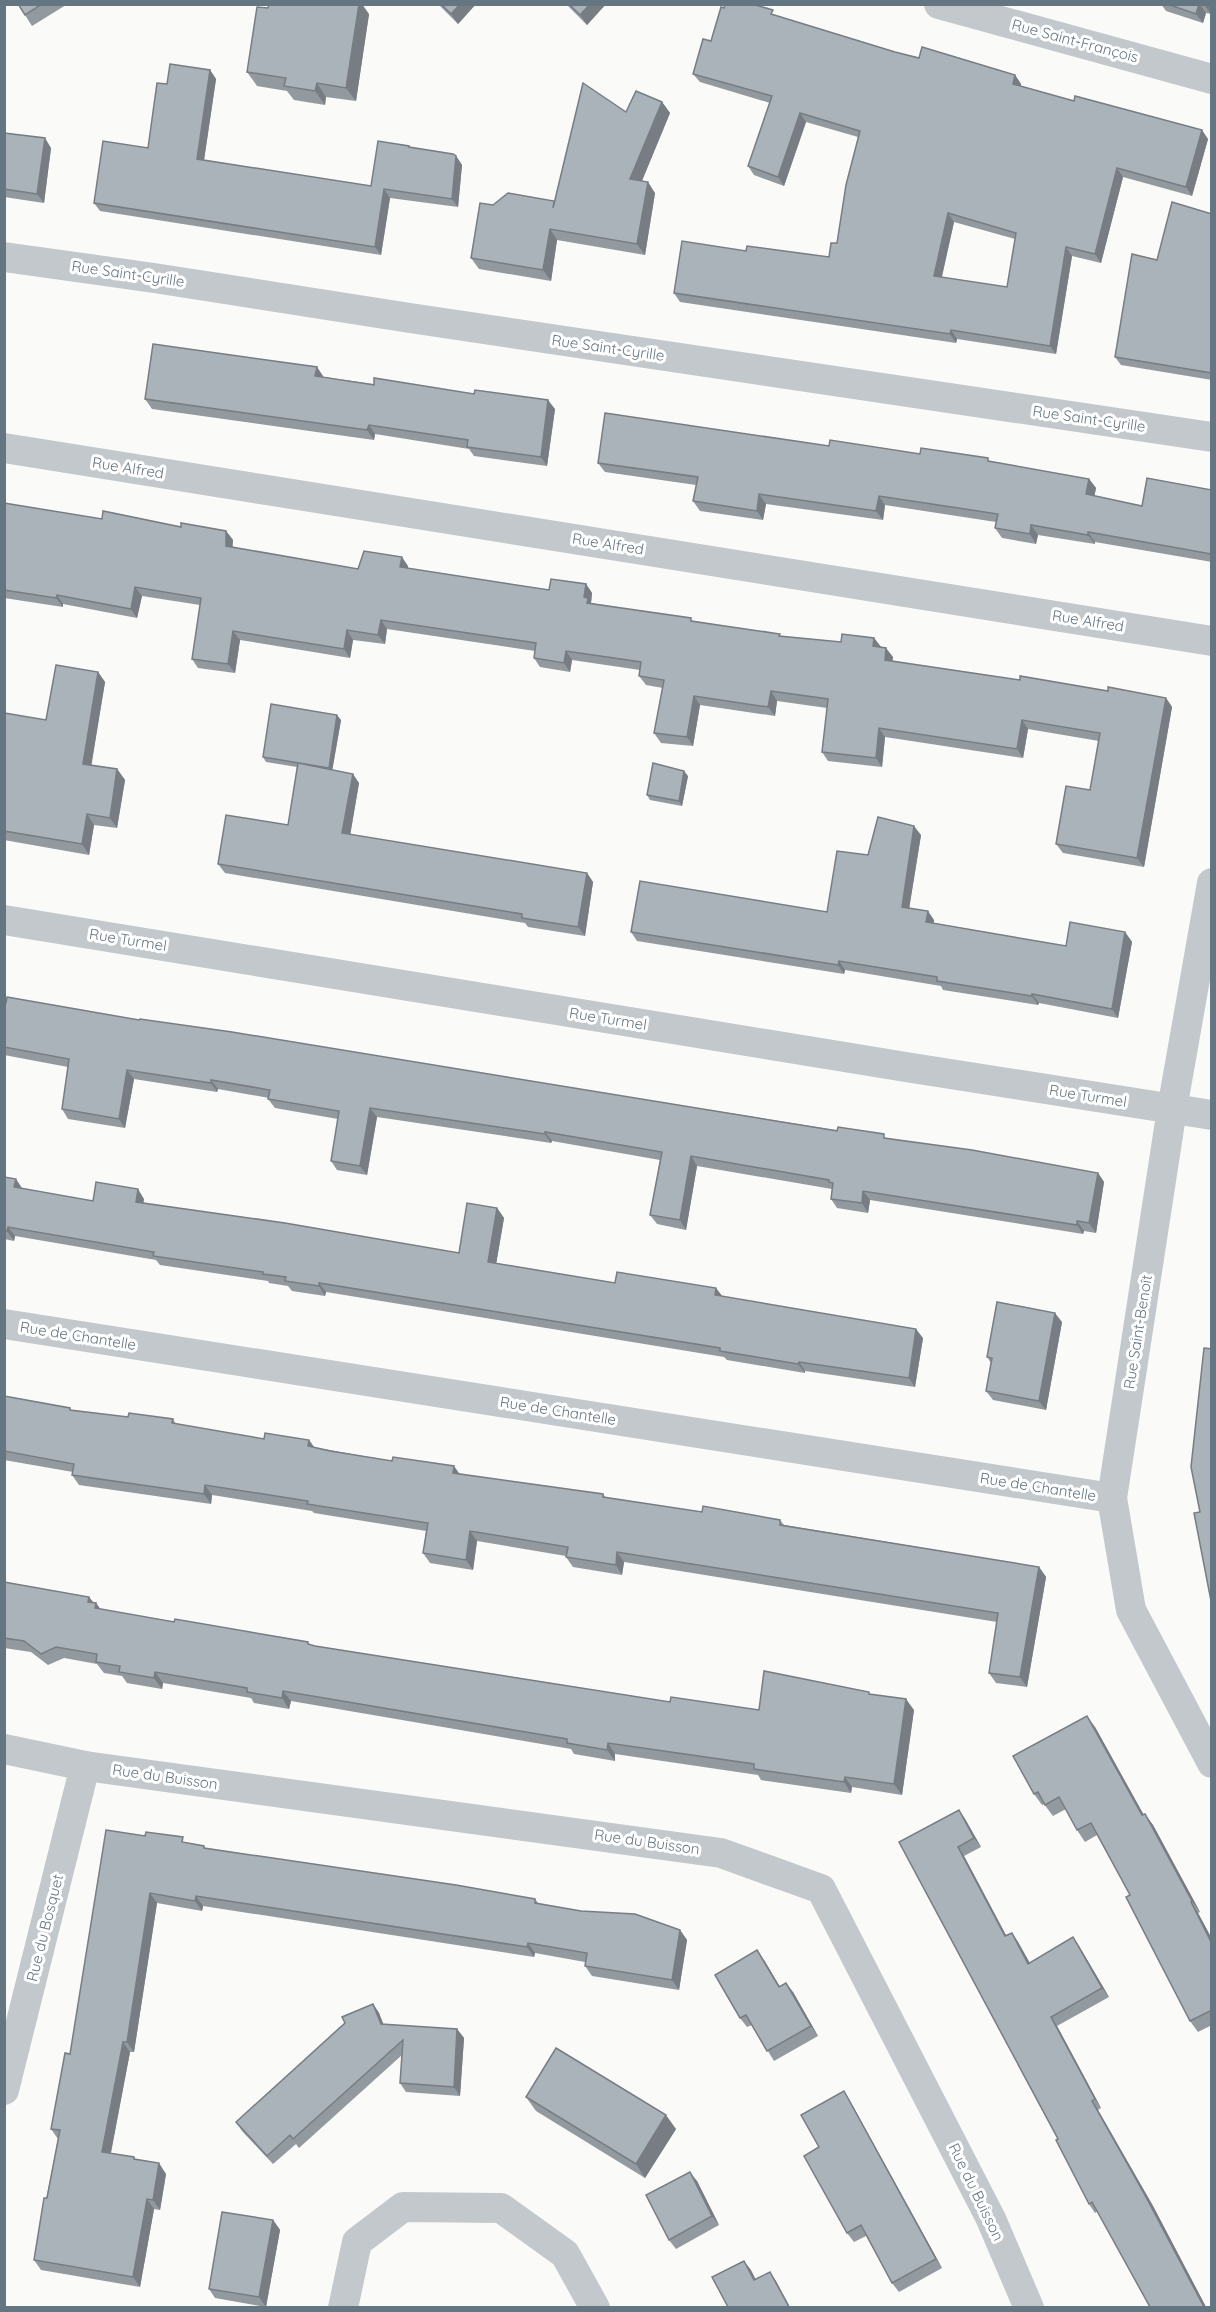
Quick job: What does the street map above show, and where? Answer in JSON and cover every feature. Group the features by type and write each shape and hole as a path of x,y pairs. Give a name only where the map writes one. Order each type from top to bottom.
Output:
{"street":[{"name":"Rue Saint-François","path":"939,4 1212,79"},
{"name":"Rue Saint-Cyrille","path":"4,257 1212,437"},
{"name":"Rue Alfred","path":"4,448 1212,640"},
{"name":"Rue Saint-Benoît","path":"1212,883 1172,1109 1112,1498 1131,1610 1212,1763"},
{"name":"Rue Turmel","path":"4,920 877,1063 1212,1115"},
{"name":"Rue de Chantelle","path":"4,1324 1112,1498"},
{"name":"Rue du Buisson","path":"4,1749 85,1766 721,1852 821,1889 992,2219 1029,2307"},
{"name":"Rue du Bosquet","path":"4,2090 85,1766"},
{"path":"343,2307 357,2242 403,2207 501,2208 565,2254 595,2307"}],"building":[{"path":"18,4 42,4 25,15"},
{"path":"269,4 359,4 346,88 317,83 315,91 284,86 286,78 247,72 257,7 268,8"},
{"path":"441,4 460,4 451,14"},
{"path":"569,4 590,4 580,15"},
{"path":"725,4 752,4 773,10 771,14 919,58 922,47 1015,75 1013,84 1074,101 1075,96 1202,130 1186,187 1117,168 1095,254 1066,247 1050,346 951,330 950,334 674,293 682,241 746,251 747,246 829,257 831,243 837,243 846,185 860,131 800,113 778,177 748,166 772,96 693,74 703,39 711,41 721,7 724,8","holes":["948,213 1016,233 1007,287 934,276"]},
{"path":"1167,4 1199,4 1196,14"},
{"path":"170,64 210,70 197,159 371,186 378,141 456,156 452,199 384,189 375,247 94,203 103,141 148,148 157,83 167,84"},
{"path":"583,83 626,112 636,91 662,102 630,179 648,182 637,244 550,229 543,270 471,258 480,203 493,205 508,193 554,201 553,208"},
{"path":"4,133 45,138 37,194 4,189"},
{"path":"1172,202 1212,214 1212,373 1115,357 1132,254 1157,260"},
{"path":"153,344 317,367 315,376 374,385 374,378 474,394 475,390 548,400 541,457 467,447 468,440 369,425 367,430 145,399"},
{"path":"605,413 829,446 830,440 920,454 921,448 988,458 988,461 1089,479 1086,494 1142,506 1147,478 1212,490 1211,554 1088,532 1088,535 1031,525 1030,534 995,528 998,514 879,496 876,511 759,494 757,511 693,501 698,477 598,463"},
{"path":"4,503 102,519 103,511 181,527 181,523 226,531 226,546 358,569 364,551 402,557 400,567 549,590 551,579 586,584 584,597 588,598 587,603 691,618 691,621 780,634 779,636 841,642 842,634 874,638 873,646 886,648 885,660 1020,680 1020,676 1108,691 1108,687 1166,698 1137,858 1056,844 1066,786 1090,790 1100,733 1022,720 1017,749 879,728 876,758 822,752 828,699 771,691 768,707 694,696 687,737 654,733 664,680 639,676 641,662 566,651 564,663 534,658 536,643 381,620 378,635 347,630 344,649 233,631 228,664 192,659 201,598 135,587 131,609 57,595 56,598 4,590"},
{"path":"56,665 98,672 83,764 117,769 110,818 87,814 82,844 4,831 4,713 46,720"},
{"path":"271,704 337,715 329,768 263,757"},
{"path":"298,763 353,774 342,833 587,873 578,927 522,918 522,914 218,864 226,815 288,825"},
{"path":"653,763 684,771 679,801 647,795"},
{"path":"878,817 914,826 902,907 928,911 926,922 1066,946 1070,922 1125,932 1112,1009 1032,994 1032,996 937,981 937,977 839,961 838,965 631,932 640,881 827,912 837,851 868,855"},
{"path":"7,997 837,1131 838,1127 884,1134 884,1138 972,1150 1098,1173 1089,1223 1077,1221 1077,1225 863,1191 862,1203 831,1199 833,1183 829,1180 691,1156 680,1220 650,1215 662,1152 545,1132 545,1134 370,1108 360,1166 331,1161 339,1111 268,1099 270,1090 127,1070 119,1119 62,1109 69,1059 4,1047 4,1003"},
{"path":"4,1177 16,1179 14,1187 93,1201 96,1182 138,1189 136,1202 285,1223 459,1253 467,1203 497,1208 488,1262 615,1283 617,1272 716,1288 715,1295 916,1329 909,1378 799,1362 798,1364 720,1351 720,1348 319,1283 319,1286 285,1281 286,1277 263,1274 263,1272 153,1256 154,1252 8,1227 7,1231 4,1231"},
{"path":"997,1302 1055,1313 1039,1401 986,1391 992,1358 987,1357"},
{"path":"1204,1348 1212,1349 1212,1601 1194,1513 1200,1512 1191,1467"},
{"path":"4,1396 70,1408 70,1410 128,1417 129,1413 173,1419 172,1423 264,1439 265,1433 309,1440 308,1446 330,1451 392,1461 393,1457 454,1466 453,1473 603,1494 603,1497 702,1512 703,1506 780,1520 780,1525 1039,1567 1020,1677 989,1673 998,1613 617,1552 616,1565 566,1557 568,1547 470,1531 466,1560 423,1553 428,1523 205,1485 204,1494 72,1475 74,1464 4,1451"},
{"path":"4,1582 89,1597 88,1602 96,1603 95,1608 174,1622 175,1619 308,1642 315,1646 670,1702 671,1697 759,1710 764,1671 869,1692 869,1694 906,1699 894,1784 845,1777 844,1782 754,1769 754,1764 608,1743 607,1750 567,1743 567,1739 283,1691 282,1698 247,1692 247,1688 155,1672 154,1678 119,1672 120,1666 96,1662 97,1654 56,1647 41,1654 24,1641 4,1638"},
{"path":"1087,1716 1142,1815 1145,1814 1192,1901 1212,1944 1212,2010 1190,2021 1126,1897 1130,1895 1091,1823 1077,1830 1059,1797 1045,1805 1038,1792 1034,1794 1013,1756"},
{"path":"959,1810 974,1838 958,1847 1005,1936 1012,1933 1028,1964 1073,1937 1102,1988 1051,2017 1095,2099 1092,2101 1204,2307 1150,2307 1092,2202 1089,2204 1056,2140 1058,2139 899,1842"},
{"path":"106,1830 145,1836 146,1832 183,1837 182,1842 204,1846 204,1848 456,1885 535,1899 535,1903 581,1911 635,1914 680,1930 672,1980 585,1966 587,1953 528,1943 527,1947 196,1896 195,1901 150,1893 127,2042 123,2042 102,2152 159,2163 153,2200 147,2199 133,2277 34,2260 44,2198 47,2198 60,2130 51,2129 65,2053 70,2054"},
{"path":"757,1950 779,1987 786,1983 811,2026 767,2051 746,2015 740,2018 715,1975"},
{"path":"373,2004 381,2024 457,2029 454,2087 400,2083 403,2040 293,2139 290,2135 267,2156 236,2122 345,2023 342,2017"},
{"path":"556,2048 666,2115 636,2164 526,2097"},
{"path":"844,2091 936,2259 892,2283 861,2225 847,2233 804,2156 819,2147 801,2115"},
{"path":"690,2172 712,2216 669,2240 646,2195"},
{"path":"222,2212 273,2220 259,2297 209,2289"},
{"path":"744,2261 754,2280 770,2272 789,2307 728,2307 712,2277"}]}
